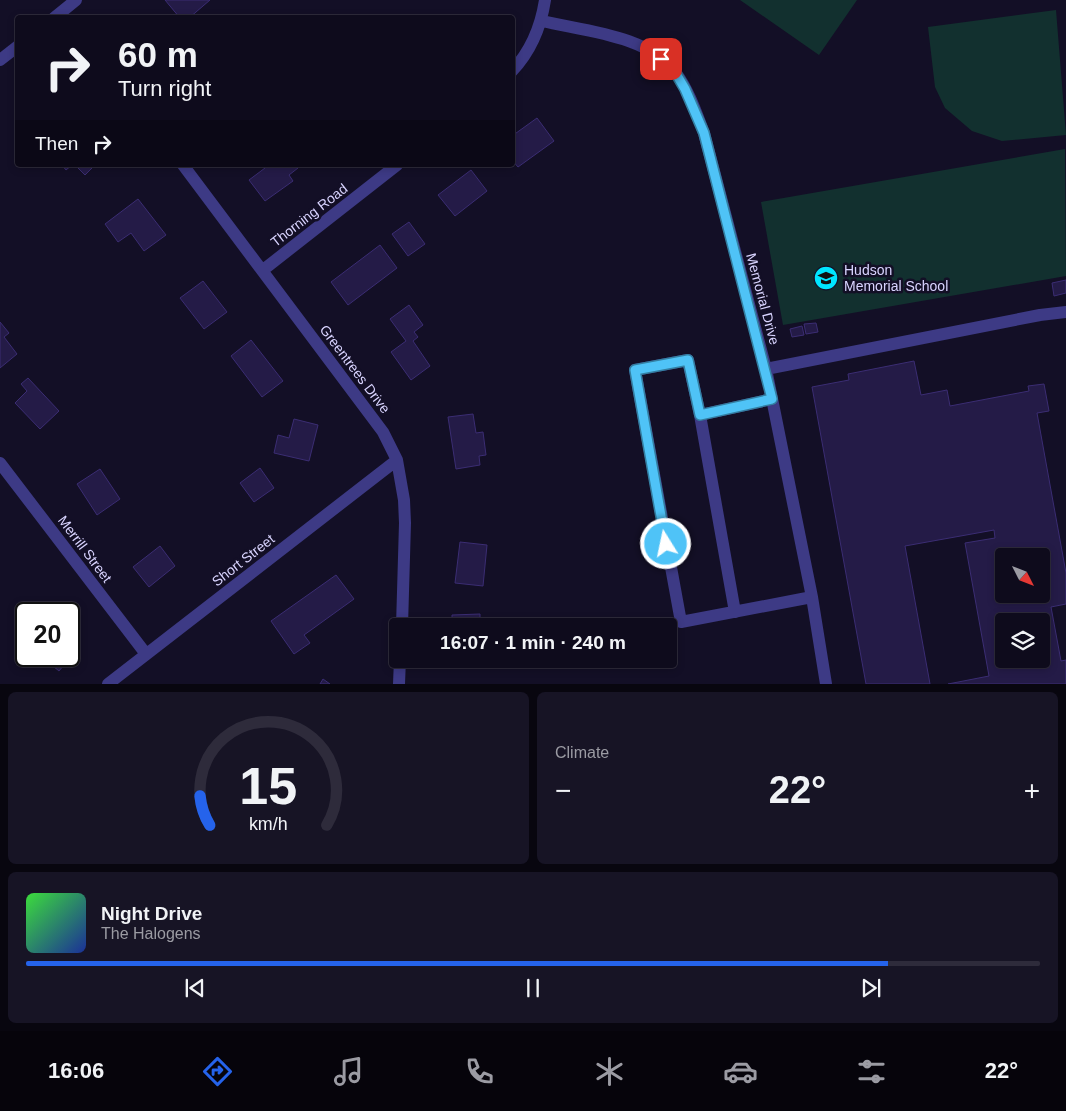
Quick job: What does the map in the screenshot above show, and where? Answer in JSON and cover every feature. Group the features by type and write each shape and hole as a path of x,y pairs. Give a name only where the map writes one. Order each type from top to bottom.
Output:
{"street":[{"path":"67,13 76,0"},
{"path":"515,67 532,43 542,21 545,0"},
{"name":"Memorial Drive","path":"542,21 627,40 653,53 675,72 685,89 704,133 766,369 812,597 826,684"},
{"path":"0,60 15,48"},
{"name":"Greentrees Drive","path":"185,167 383,432 397,460 404,500 405,523 402,618"},
{"name":"Thorning Road","path":"263,270 394,167"},
{"path":"766,369 1040,315 1066,312"},
{"path":"735,612 700,415 688,360 635,370 681,622 735,612 812,597"},
{"path":"700,415 772,399"},
{"name":"Short Street","path":"108,684 397,460"},
{"name":"Merrill Street","path":"0,465 146,654"},
{"path":"398,684 399,668"}],"green space":[{"path":"740,0 857,0 819,55"},
{"path":"1056,10 1066,135 1002,141 972,131 945,108 935,87 928,27"},
{"path":"1065,149 1066,276 783,325 761,202"}],"building":[{"path":"165,0 210,0 192,15 178,15"},
{"path":"537,118 554,141 518,167 515,164 515,134"},
{"path":"77,167 93,167 85,175"},
{"path":"265,168 298,168 289,175 293,181 265,201 249,180"},
{"path":"471,170 487,191 455,216 438,195"},
{"path":"138,199 166,235 144,251 131,233 118,242 105,224"},
{"path":"409,222 425,244 408,256 392,234"},
{"path":"380,245 397,268 348,305 331,282"},
{"path":"1066,280 1066,293 1054,296 1052,283"},
{"path":"203,281 227,312 204,329 180,298"},
{"path":"409,305 423,325 414,332 418,337 413,341 430,366 411,380 391,352 406,341 390,319"},
{"path":"0,322 9,333 4,337 17,354 0,368"},
{"path":"816,323 818,332 806,334 804,324"},
{"path":"802,326 804,335 792,337 790,329"},
{"path":"251,340 283,381 262,397 231,356"},
{"path":"914,361 921,395 947,390 950,406 1029,391 1028,386 1044,384 1049,411 1037,413 1066,573 1066,604 1051,607 1061,661 1066,660 1066,684 948,684 989,676 965,543 995,538 994,530 905,546 930,684 866,684 812,387 849,380 848,374"},
{"path":"28,378 59,411 40,429 15,403 27,391 21,384"},
{"path":"473,414 476,433 483,432 486,455 479,456 480,465 456,469 448,417"},
{"path":"294,419 318,425 309,461 274,453 278,435 289,438"},
{"path":"260,468 274,488 254,502 240,483"},
{"path":"100,469 120,499 97,515 77,484"},
{"path":"460,542 487,545 483,586 455,583"},
{"path":"160,546 175,566 149,587 133,567"},
{"path":"336,575 354,599 304,635 310,643 294,654 271,621"},
{"path":"480,614 480,618 452,618 452,615"},
{"path":"54,667 62,667 59,671"},
{"path":"323,679 330,684 320,684"}],"place":[{"name":"Hudson Memorial School","path":"826,278"}],"route":[{"path":"661,59 675,72 685,89 704,133 766,369 772,399 700,415 688,360 635,370 666,544"}]}
